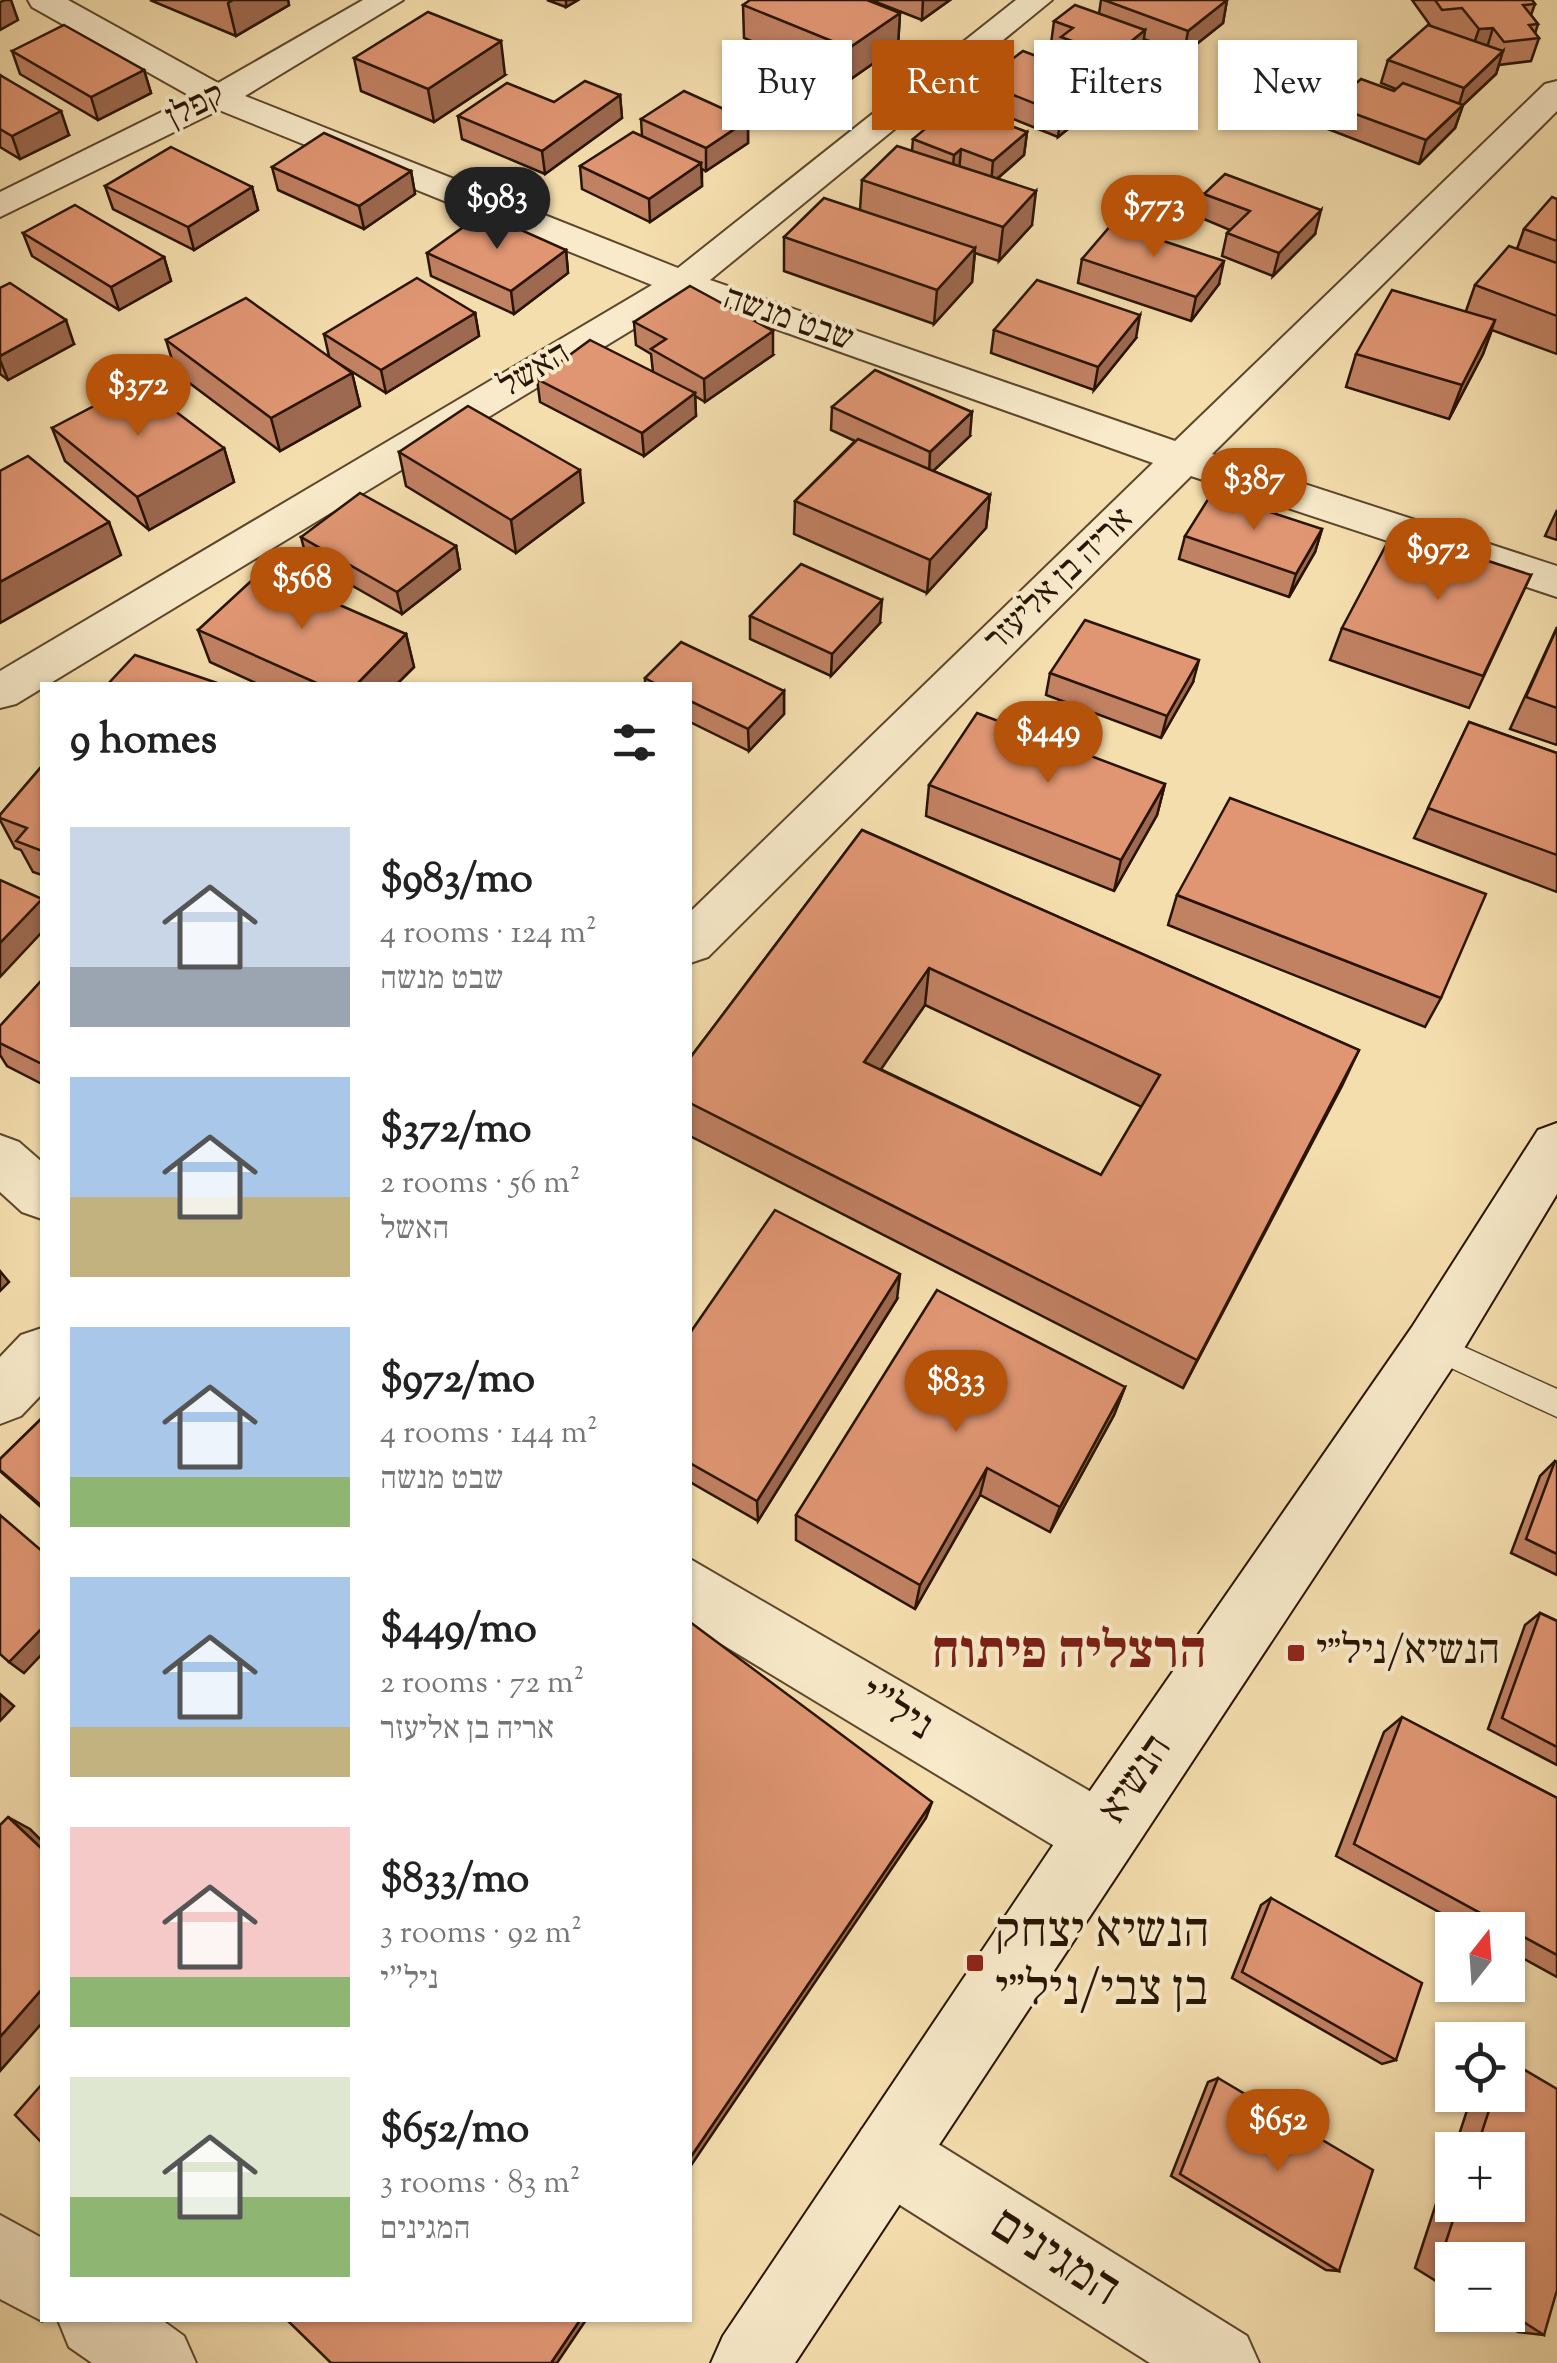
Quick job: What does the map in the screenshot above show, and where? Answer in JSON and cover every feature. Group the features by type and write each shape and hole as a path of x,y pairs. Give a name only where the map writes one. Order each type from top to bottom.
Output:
{"street":[{"name":"שבט מנשה","path":"44,0 218,97 682,283 1184,459 1557,582"},
{"name":"קפלן","path":"0,206 218,97 387,0"},
{"name":"האשל","path":"0,692 682,283 1036,0"},
{"name":"אריה בן אליעזר","path":"692,941 1557,91"},
{"name":"הנשיא","path":"750,2363 1100,1834 1433,1346 1557,1146"},
{"path":"0,1158 40,1194"},
{"path":"0,1397 40,1356"},
{"name":"ניל\"י","path":"692,1591 1100,1834"},
{"name":"המגינים","path":"888,2154 1220,2363"},
{"path":"0,2253 40,2282"},
{"path":"99,2322 157,2363"}],"lane":[{"path":"1433,1346 1557,1403"}],"building":[{"path":"750,0 867,0 900,13 852,46 852,40 829,40 743,5"},
{"path":"1104,0 1227,0 1188,31"},
{"path":"1435,0 1532,0 1535,4 1523,5 1538,24 1529,25 1539,38 1504,42 1493,28 1479,29 1462,8 1442,10"},
{"path":"1075,5 1145,30 1133,40 1069,40 1061,37 1073,28 1054,21"},
{"path":"428,12 501,41 428,89 354,58"},
{"path":"64,25 144,70 91,97 12,51"},
{"path":"1428,25 1503,51 1464,88 1388,60"},
{"path":"1023,51 1034,55 1034,103 1014,95 1014,58"},
{"path":"0,75 61,111 12,136 0,129"},
{"path":"1361,79 1394,91 1403,83 1463,105 1426,140 1357,115 1357,82"},
{"path":"585,81 620,95 542,151 458,116 507,83 554,102"},
{"path":"684,91 722,108 722,130 733,130 706,148 641,119"},
{"path":"1014,127 1027,132 993,161 961,149 954,155 913,139 924,130"},
{"path":"633,132 701,163 649,199 580,166"},
{"path":"324,133 411,171 359,206 272,167"},
{"path":"897,146 1036,191 1003,227 862,180"},
{"path":"171,147 252,187 188,227 105,186"},
{"path":"1225,174 1321,210 1279,253 1227,233 1250,211 1204,194"},
{"path":"1552,197 1557,199 1557,241 1524,229"},
{"path":"824,198 975,248 937,290 784,237"},
{"path":"75,205 164,257 111,287 23,233"},
{"path":"483,213 566,250 511,291 427,253"},
{"path":"1112,224 1224,261 1196,297 1082,259"},
{"path":"1509,246 1557,263 1557,316 1475,285"},
{"path":"417,278 475,313 381,370 324,334"},
{"path":"1037,280 1140,315 1098,367 994,330"},
{"path":"10,283 66,320 0,356 0,288"},
{"path":"690,286 773,331 704,379 651,349 666,339 634,322"},
{"path":"1392,290 1495,320 1462,385 1356,354"},
{"path":"246,298 352,373 271,418 166,340"},
{"path":"590,340 695,393 642,433 537,379"},
{"path":"875,370 972,412 930,452 832,407"},
{"path":"138,383 224,448 137,497 52,428"},
{"path":"468,406 580,470 511,520 399,452"},
{"path":"858,439 990,495 930,560 795,501"},
{"path":"28,456 109,522 0,582 0,471"},
{"path":"360,493 456,546 397,592 301,537"},
{"path":"1212,493 1322,529 1296,574 1185,536"},
{"path":"1394,530 1531,575 1483,676 1342,628"},
{"path":"801,564 882,600 832,654 750,616"},
{"path":"262,571 406,634 359,682 314,682 198,630"},
{"path":"1085,620 1199,660 1167,716 1050,673"},
{"path":"1557,628 1557,708 1526,697"},
{"path":"681,642 784,691 748,729 692,702 692,682 652,682 645,678"},
{"path":"135,655 214,682 110,682"},
{"path":"977,713 1165,784 1121,860 929,785"},
{"path":"1469,722 1557,753 1557,855 1428,808"},
{"path":"40,768 40,850 16,841 27,828 0,815"},
{"path":"1230,798 1486,894 1441,998 1177,895"},
{"path":"862,830 1359,1050 1197,1360 692,1104 692,1055","holes":["929,968 1160,1075 1101,1175 864,1062"]},
{"path":"0,880 40,901 0,943"},
{"path":"40,982 40,1063 0,1043 0,1026"},
{"path":"775,1210 900,1274 757,1501 692,1464 692,1330"},
{"path":"937,1290 1125,1387 1060,1507 987,1468 920,1585 796,1515"},
{"path":"40,1420 40,1504 0,1470 0,1459"},
{"path":"1557,1462 1557,1554 1526,1539"},
{"path":"0,1515 40,1549 40,1630 9,1662 0,1654"},
{"path":"1540,1613 1557,1621 1557,1747 1502,1718"},
{"path":"692,1623 932,1802 692,2155"},
{"path":"1402,1717 1557,1798 1557,1955 1525,1938 1525,1912 1478,1912 1354,1844"},
{"path":"8,1817 40,1847 40,1991 0,2037 0,1825"},
{"path":"1271,1898 1422,1983 1396,2060 1242,1972"},
{"path":"1525,2070 1557,2089 1557,2290 1544,2335 1525,2323 1525,2242 1446,2242 1452,2222 1525,2222 1525,2132 1482,2132 1488,2112 1525,2112"},
{"path":"1218,2078 1373,2170 1339,2271 1180,2174"},
{"path":"40,2086 40,2141 15,2115"},
{"path":"289,2322 579,2322 551,2363 331,2363"}],"place":[{"name":"הנשיא/ניל״י","path":"1296,1653"},
{"name":"הנשיא יצחק בן צבי/ניל״י","path":"975,1963"}],"district":[{"name":"הרצליה פיתוח","path":"1069,1654"}]}
